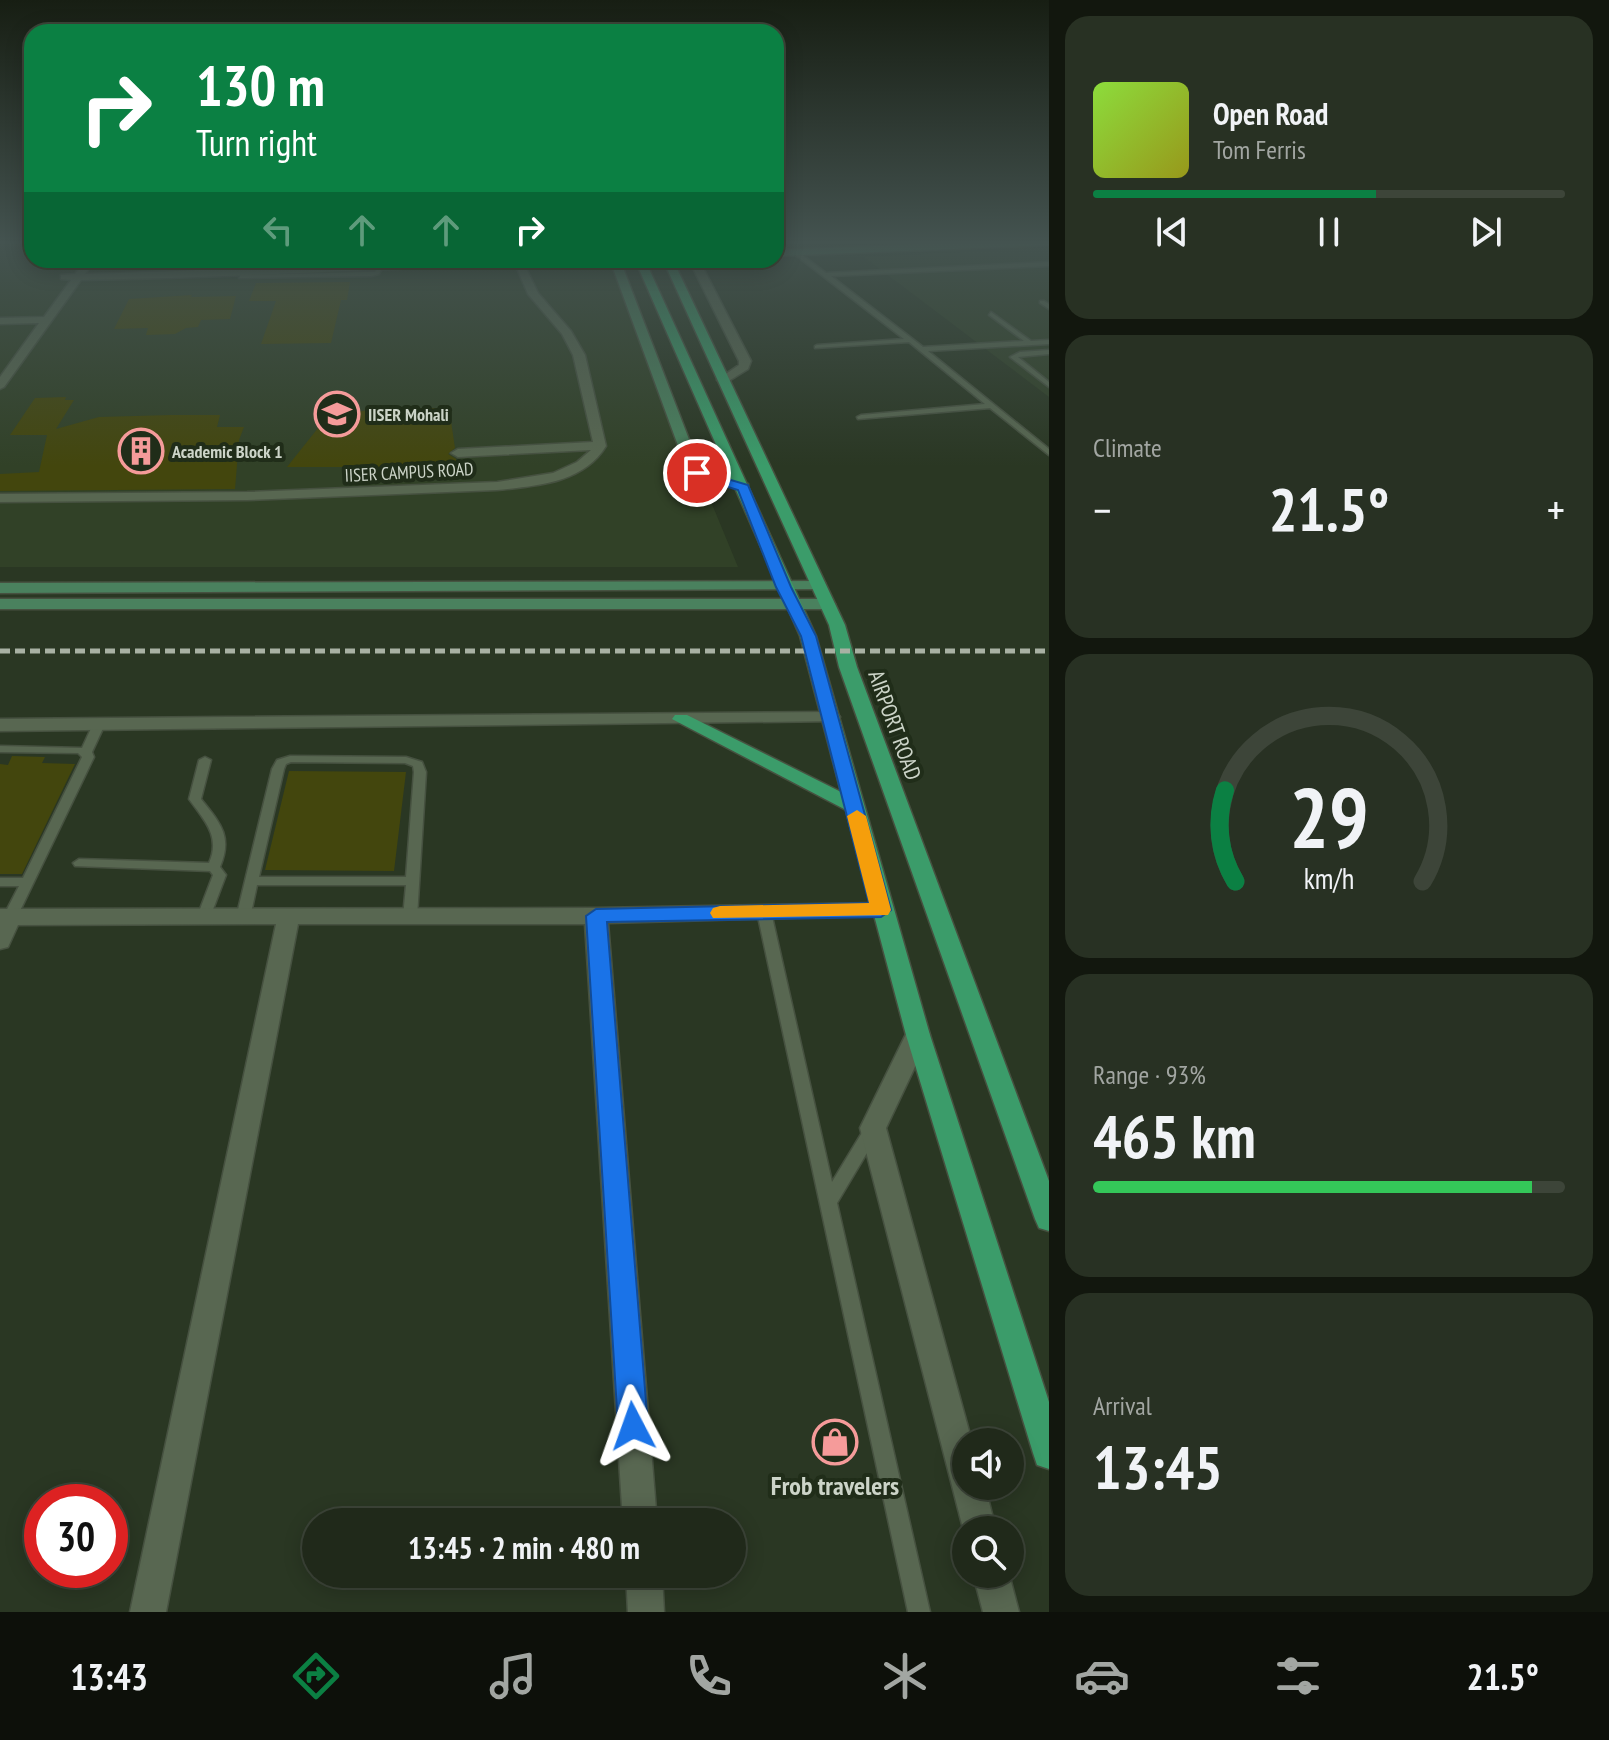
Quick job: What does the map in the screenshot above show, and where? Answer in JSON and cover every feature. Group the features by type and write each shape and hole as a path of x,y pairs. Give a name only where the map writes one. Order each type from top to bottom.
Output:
{"main road":[{"path":"636,315 694,470 702,476 743,487"},
{"path":"665,315 808,636 881,910 1049,1453"},
{"name":"AIRPORT ROAD","path":"693,315 827,604 1049,1219"},
{"path":"0,604 788,595 819,586"},
{"path":"0,588 788,595 827,604"},
{"path":"681,719 854,806"}],"street":[{"path":"0,364 37,315"},
{"path":"0,385 50,315"},
{"path":"458,453 600,446 579,355 567,333 552,315"},
{"path":"722,315 745,361 744,367 723,380"},
{"path":"0,321 47,320"},
{"name":"IISER CAMPUS ROAD","path":"0,498 282,497 501,485 558,475 581,467 595,456 600,446"},
{"path":"0,725 831,717"},
{"path":"0,941 5,917 596,916 881,910"},
{"path":"596,916 639,1508"},
{"path":"148,1612 288,918"},
{"path":"918,1035 873,1128 952,1428"},
{"path":"645,1588 646,1612"},
{"path":"995,1588 1001,1612"}],"lane":[{"path":"878,315 1049,453"},
{"path":"993,315 1030,343"},
{"path":"817,347 911,340"},
{"path":"922,349 1049,342"},
{"path":"1049,352 1013,357 1049,385"},
{"path":"861,417 993,406"},
{"path":"968,409 982,419"},
{"path":"5,917 27,882 88,757 86,752 99,724"},
{"path":"0,749 86,752"},
{"path":"243,918 278,769 281,762 290,759 406,760 418,764 420,772 410,917"},
{"path":"205,760 195,799 220,835 223,848 214,867"},
{"path":"79,863 214,867"},
{"path":"204,917 220,875 214,867"},
{"path":"252,881 412,881"},
{"path":"0,882 27,882"},
{"path":"764,912 919,1612"},
{"path":"828,1203 873,1128"}],"shaded area":[{"name":"IISER Mohali","path":"0,315 634,315 738,567 0,567"},
{"path":"941,315 1049,315 1049,397"}],"building":[{"path":"121,315 231,315 230,319 201,320 198,327 186,328 175,334 146,335 148,328 114,329"},
{"path":"271,315 337,315 331,343 261,344"},
{"name":"Academic Block 1","path":"66,397 65,400 74,400 56,429 99,417 171,415 220,415 217,427 244,427 239,440 235,489 0,491 0,474 39,472 47,435 10,435 35,398"},
{"path":"378,408 449,408 455,448 448,454 456,459 457,466 390,474 370,467 287,467 326,418"},
{"path":"12,756 45,757 42,763 75,764 22,874 0,874 0,764 8,765"},
{"path":"289,771 406,772 394,871 265,870"}],"railway":[{"path":"0,651 1049,651"}],"slow traffic":[{"path":"720,913 881,910 857,816"}],"place":[{"name":"IISER Mohali","path":"337,414"},
{"name":"Academic Block 1","path":"141,451"},
{"name":"Frob travelers","path":"835,1442"}],"route":[{"path":"633,1426 596,916 881,910 808,636 784,587 743,487 697,473"}]}
